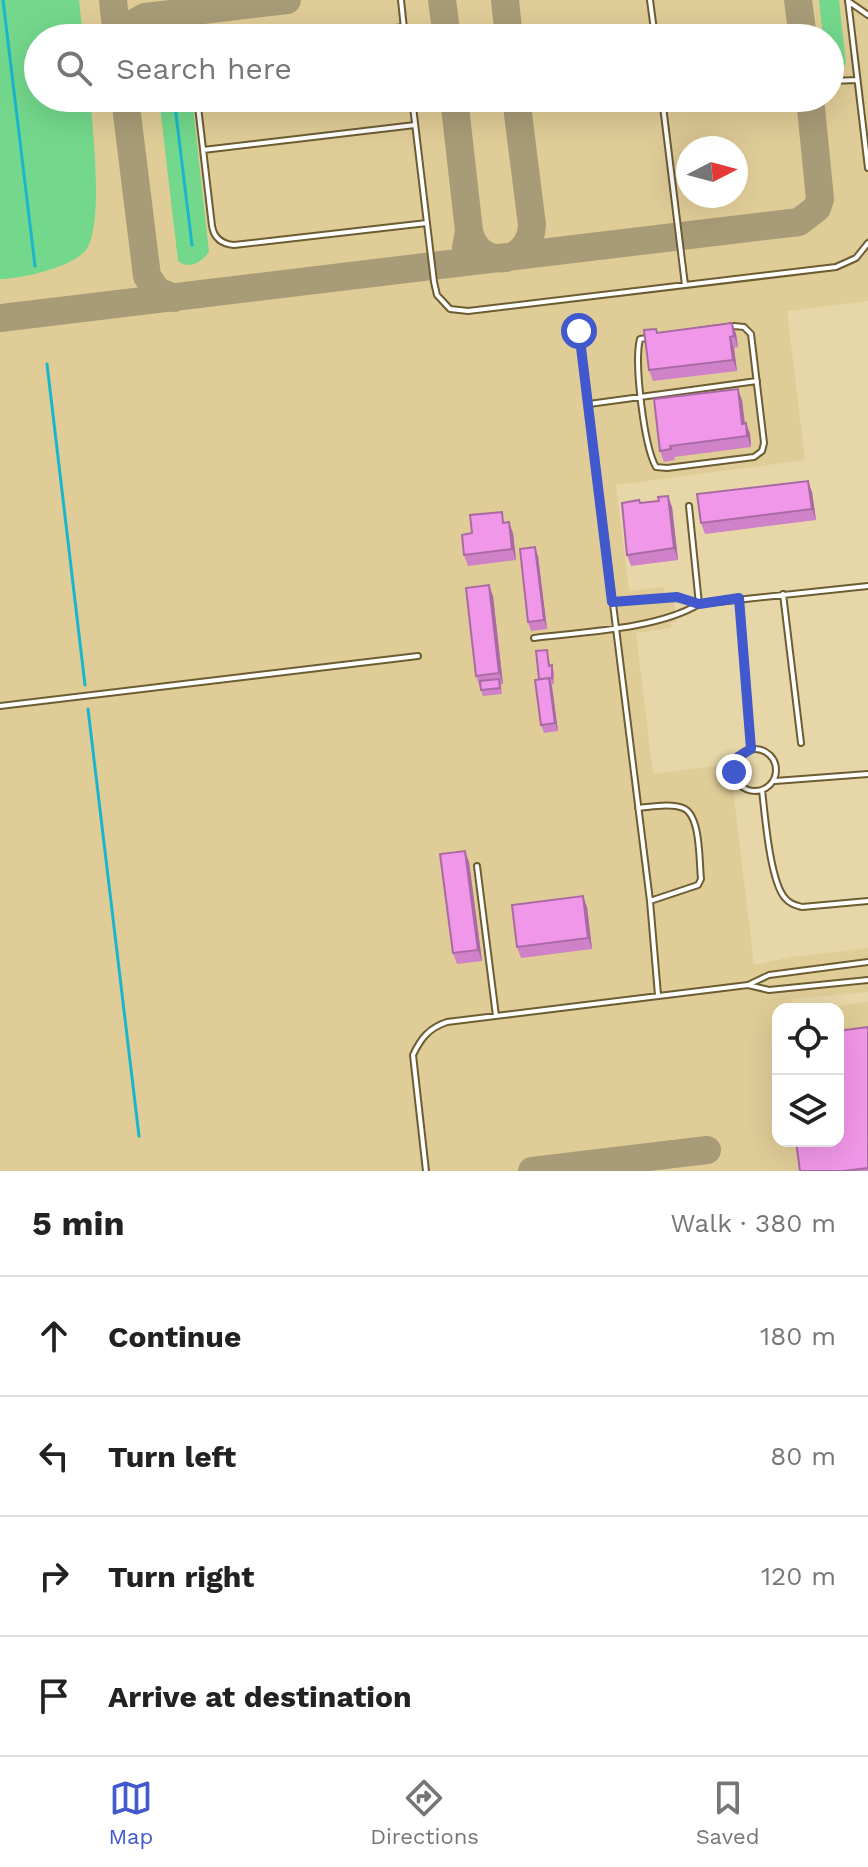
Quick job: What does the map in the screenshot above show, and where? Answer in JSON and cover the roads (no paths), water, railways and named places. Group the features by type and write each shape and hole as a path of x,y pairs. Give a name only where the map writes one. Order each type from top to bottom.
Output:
{"lane":[{"path":"401,0 404,24"},
{"path":"650,0 653,24"},
{"path":"848,1 868,15"},
{"path":"848,1 868,168"},
{"path":"844,80 857,80"},
{"path":"199,112 213,232 228,245 427,223"},
{"path":"414,112 437,295 443,304 458,311 836,267 856,258 868,243"},
{"path":"664,112 685,285"},
{"path":"203,150 415,125"},
{"path":"744,327 751,334 757,381 764,443 762,451 754,457 656,467 650,456 642,397 637,351 640,339 744,327"},
{"path":"579,331 650,901 658,995"},
{"path":"589,404 757,381"},
{"path":"689,506 699,604"},
{"path":"534,638 616,628 683,614 699,604 868,586"},
{"path":"783,594 801,743"},
{"path":"612,602 677,597 699,604"},
{"path":"739,598 751,749"},
{"path":"0,706 418,656"},
{"path":"751,749 767,752 772,758 776,773 773,781 762,790 746,790 734,772 738,757 751,749"},
{"path":"773,781 868,774"},
{"path":"762,790 776,881 784,897 792,905 802,907 868,901"},
{"path":"638,808 683,808 691,813 696,826 701,879 698,885 650,901"},
{"path":"477,866 496,1016"},
{"path":"426,1171 413,1055 420,1039 434,1026 748,985 769,975 868,962"},
{"path":"748,985 769,990 868,980"}],"waterway":[{"path":"3,0 35,266"},
{"path":"176,112 192,245"},
{"path":"47,364 85,685"},
{"path":"88,709 139,1136"}]}
